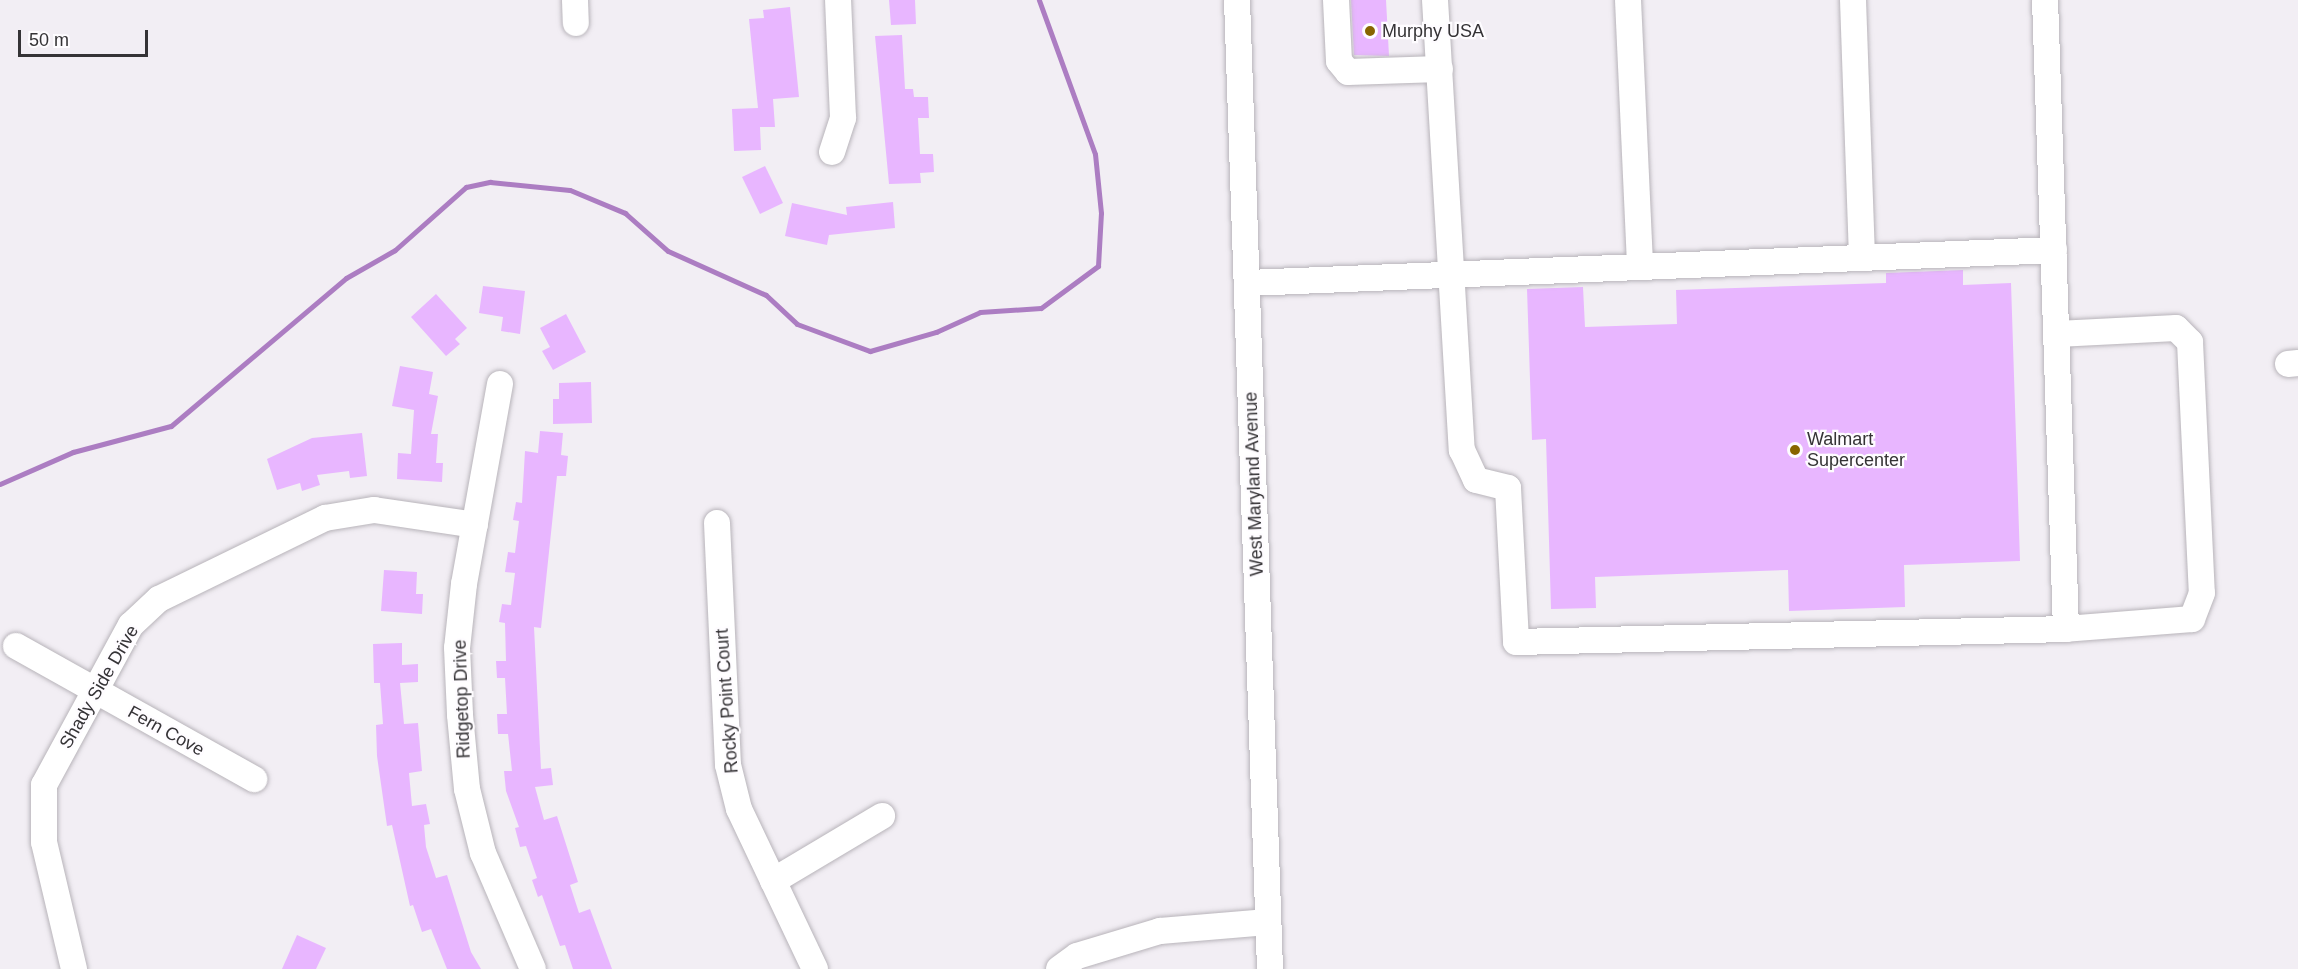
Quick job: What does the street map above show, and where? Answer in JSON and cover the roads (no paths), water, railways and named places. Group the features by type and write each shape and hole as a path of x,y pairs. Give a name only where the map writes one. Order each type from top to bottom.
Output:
{"street":[{"path":"832,152 843,118 838,0"},
{"name":"West Maryland Avenue","path":"1238,0 1270,969"},
{"path":"1336,0 1340,61 1348,72 1440,69"},
{"path":"1435,0 1462,450 1476,480 1508,488 1516,642 2066,629 2192,619 2202,593 2190,342 2176,327 2057,334"},
{"path":"1628,0 1640,267"},
{"path":"1853,0 1862,258"},
{"path":"2045,0 2066,629"},
{"path":"1248,283 2054,250"},
{"name":"Ridgetop Drive","path":"500,384 475,525 457,648 467,789 483,853 533,969"},
{"name":"Shady Side Drive","path":"74,969 44,843 44,785 131,625 159,599 325,518 374,510 475,525"},
{"name":"Rocky Point Court","path":"717,523 728,765 739,809 815,969"},
{"name":"Fern Cove","path":"16,646 94,692 254,779"},
{"path":"773,881 882,816"},
{"path":"1073,965 1160,931 1268,922"}],"waterway":[{"path":"0,484 73,452 171,426 346,278 395,250 466,187 490,182 570,190 625,213 668,251 766,295 797,324 870,351 936,332 980,312 1041,308 1098,266 1101,213 1095,154 1039,0"}],"place":[{"name":"Murphy USA","path":"1370,31"},
{"name":"Walmart Supercenter","path":"1795,450"}]}
